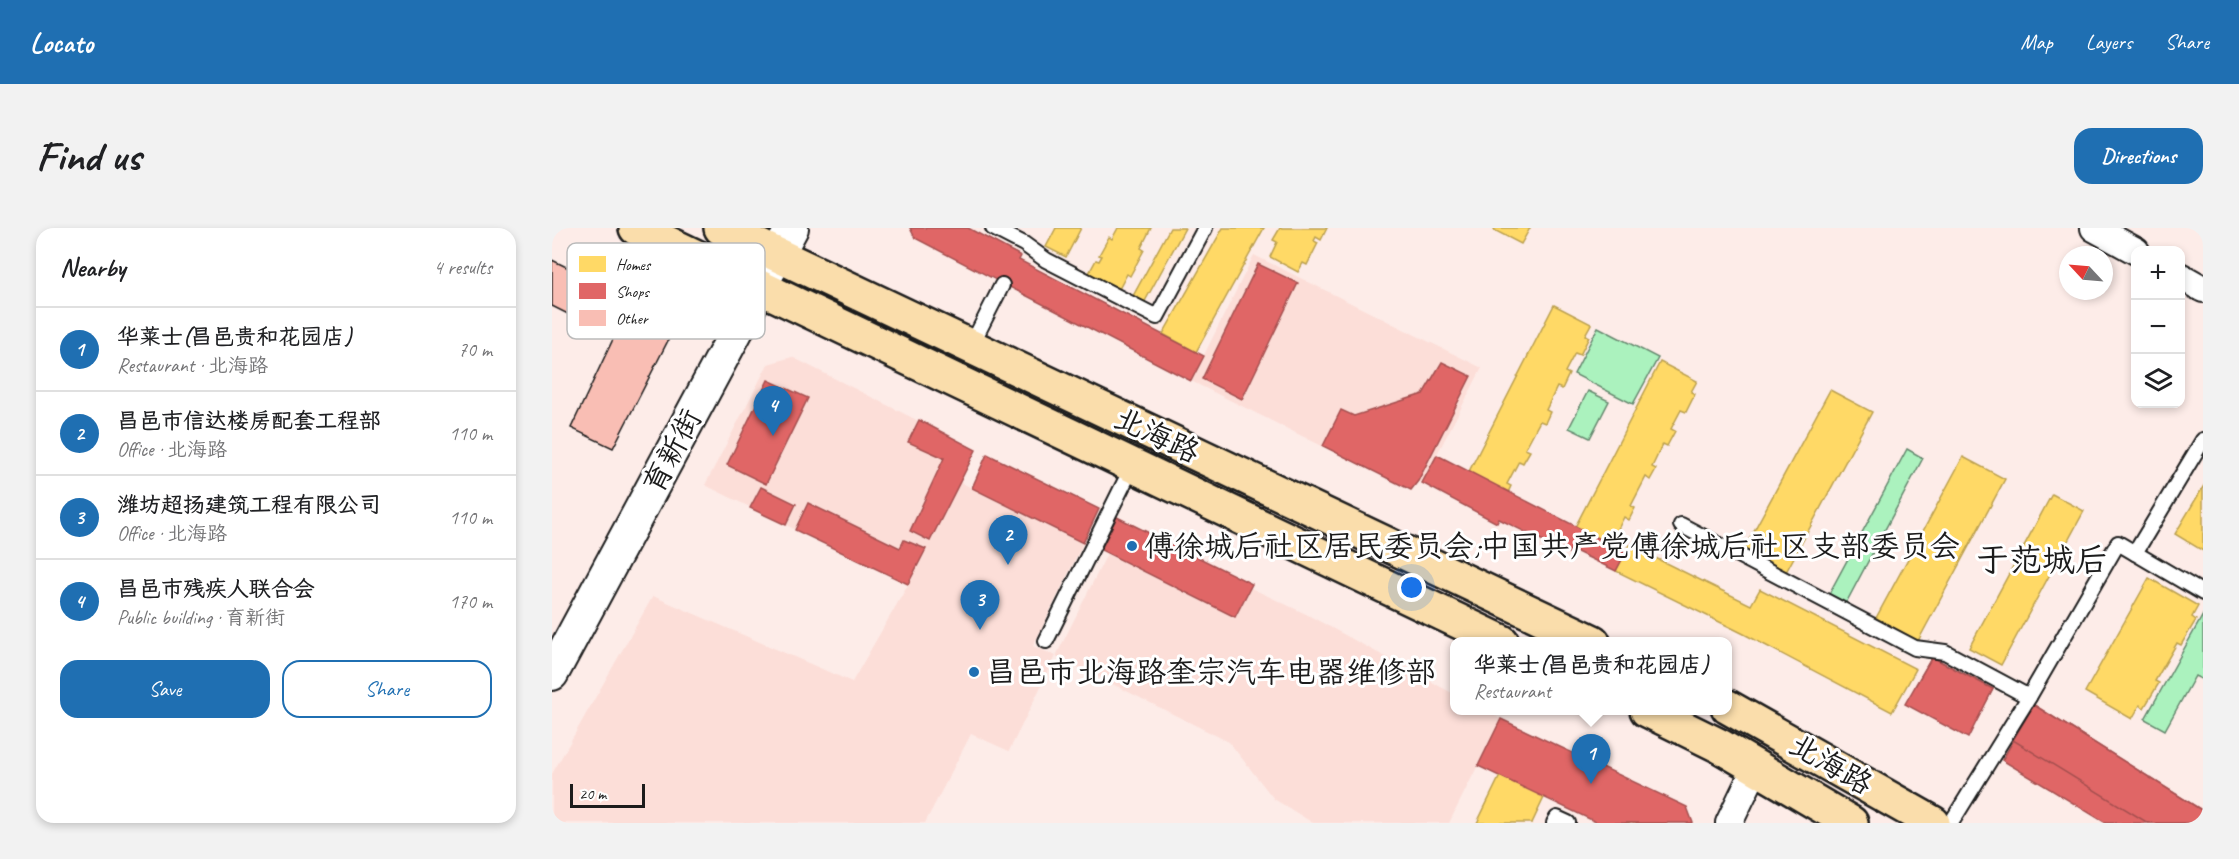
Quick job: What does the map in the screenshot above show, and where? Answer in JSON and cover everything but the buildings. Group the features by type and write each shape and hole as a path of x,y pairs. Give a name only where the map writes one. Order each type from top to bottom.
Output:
{"main road":[{"name":"北海路","path":"636,228 668,243"},
{"name":"北海路","path":"721,228 785,241 971,346 1582,637"},
{"name":"北海路","path":"765,289 1493,637"},
{"name":"北海路","path":"1732,709 1933,823"},
{"name":"北海路","path":"1655,715 1720,746 1851,823"}],"street":[{"path":"2094,228 2131,248"},
{"name":"育新街","path":"765,278 785,241"},
{"path":"2185,278 2203,289"},
{"name":"育新街","path":"552,674 732,339"},
{"path":"1729,823 1756,767"}],"lane":[{"path":"993,228 1021,249 1157,317 1205,228"},
{"path":"971,346 1002,285"},
{"path":"2135,553 2203,440"},
{"path":"1047,641 1133,465"},
{"path":"1681,525 1915,648 1945,652 2029,697"},
{"path":"1951,823 2029,697 2118,543 2203,593"},
{"path":"1554,823 1557,818 1568,823"}],"shaded area":[{"path":"1254,255 1482,368 1422,483 1418,481 1411,490 1191,381"},
{"path":"792,357 976,450 960,482 1083,543 1033,646 1056,656 1009,751 971,734 925,823 552,823 552,774 653,596 852,682 908,585 705,485 768,364"},
{"path":"1107,554 1235,617 1251,588 1306,614 1450,692 1450,715 1494,715 1501,719 1449,823 1313,823 1274,799 1229,742 1056,656"}],"green space":[{"path":"1598,327 1658,358 1633,404 1574,374"},
{"path":"1588,391 1609,401 1590,438 1569,428"},
{"path":"1907,449 1923,458 1846,603 1829,594"},
{"path":"2203,615 2203,680 2195,676 2165,730 2145,719"}],"place":[{"name":"昌邑市残疾人联合会","path":"773,436"},
{"name":"傅徐城后社区居民委员会;中国共产党傅徐城后社区支部委员会","path":"1132,546"},
{"name":"昌邑市信达楼房配套工程部","path":"1008,565"},
{"name":"潍坊超扬建筑工程有限公司","path":"980,630"},
{"name":"昌邑市北海路奎宗汽车电器维修部","path":"974,672"},
{"name":"华莱士(昌邑贵和花园店)","path":"1591,784"}],"district":[{"name":"于范城后","path":"2042,560"}]}
